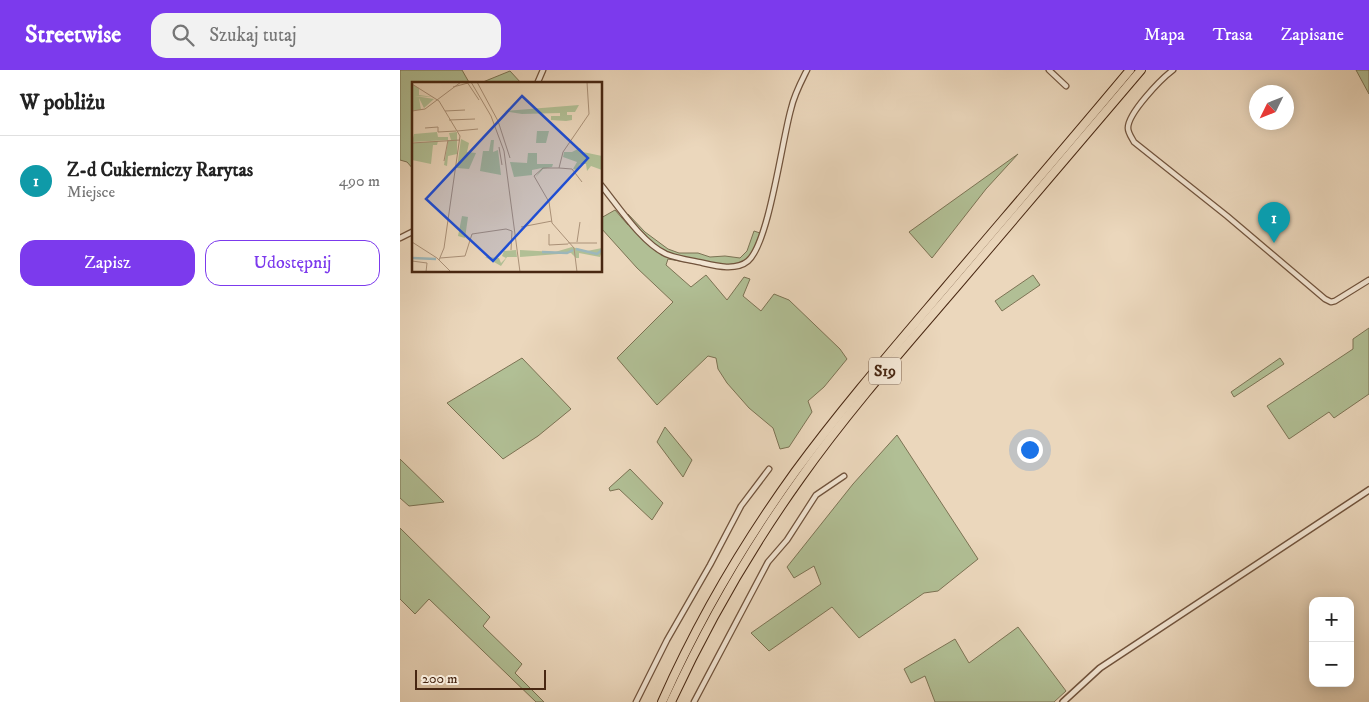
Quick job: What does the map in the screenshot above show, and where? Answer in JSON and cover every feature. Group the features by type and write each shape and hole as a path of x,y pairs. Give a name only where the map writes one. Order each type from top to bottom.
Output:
{"highway":[{"name":"S19","path":"662,702 692,641 732,568 804,460 879,366 1130,70"},
{"name":"S19","path":"671,702 702,637 740,569 810,465 880,377 1141,70"}],"street":[{"path":"538,82 543,70"},
{"path":"602,186 639,232 666,254 720,266 734,266 746,262 753,255 761,236 791,107 807,70"},
{"path":"1049,70 1066,86"},
{"path":"1172,70 1131,117 1128,131 1134,142 1227,216 1325,300 1335,301 1369,280"},
{"path":"400,238 412,233"},
{"path":"636,702 666,640 710,565 740,506 769,469"},
{"path":"694,702 768,562 787,540 816,495 844,476"},
{"path":"1063,702 1100,668 1369,490"}],"green space":[{"path":"400,70 462,70 469,82 412,82 412,168 407,162 400,160"},
{"path":"1356,70 1369,70 1369,94"},
{"path":"510,71 520,82 483,82"},
{"path":"1018,154 986,189 932,258 909,232"},
{"path":"615,210 628,225 628,214 645,232 668,249 679,253 698,253 710,257 740,258 747,251 754,231 760,233 753,251 745,262 714,267 668,259 666,265 691,287 706,275 727,300 744,277 750,279 743,296 761,311 774,294 789,300 840,349 847,359 824,387 808,401 812,412 789,447 780,449 773,428 749,408 727,383 718,369 716,358 708,356 657,405 617,358 673,302 637,268 602,229 602,217"},
{"path":"1033,275 1040,285 1002,311 995,301"},
{"path":"1369,328 1369,394 1334,418 1329,412 1289,439 1267,406 1353,349 1353,339"},
{"path":"522,358 571,409 538,436 503,459 447,403"},
{"path":"1280,358 1284,364 1234,397 1231,392"},
{"path":"665,427 692,460 683,477 657,442"},
{"path":"897,435 978,559 938,591 924,593 859,638 832,607 769,651 751,633 821,584 814,566 794,578 787,567 853,484"},
{"path":"400,459 444,502 409,506 400,498"},
{"path":"630,469 663,503 652,520 619,489 610,491 609,488"},
{"path":"400,528 490,617 483,626 522,664 515,673 544,702 536,702 429,599 415,614 400,599"},
{"path":"1018,627 1066,691 1054,702 935,702 925,676 911,683 904,669 955,639 969,663"}],"place":[{"name":"Z-d Cukierniczy Rarytas","path":"1274,243"}]}
